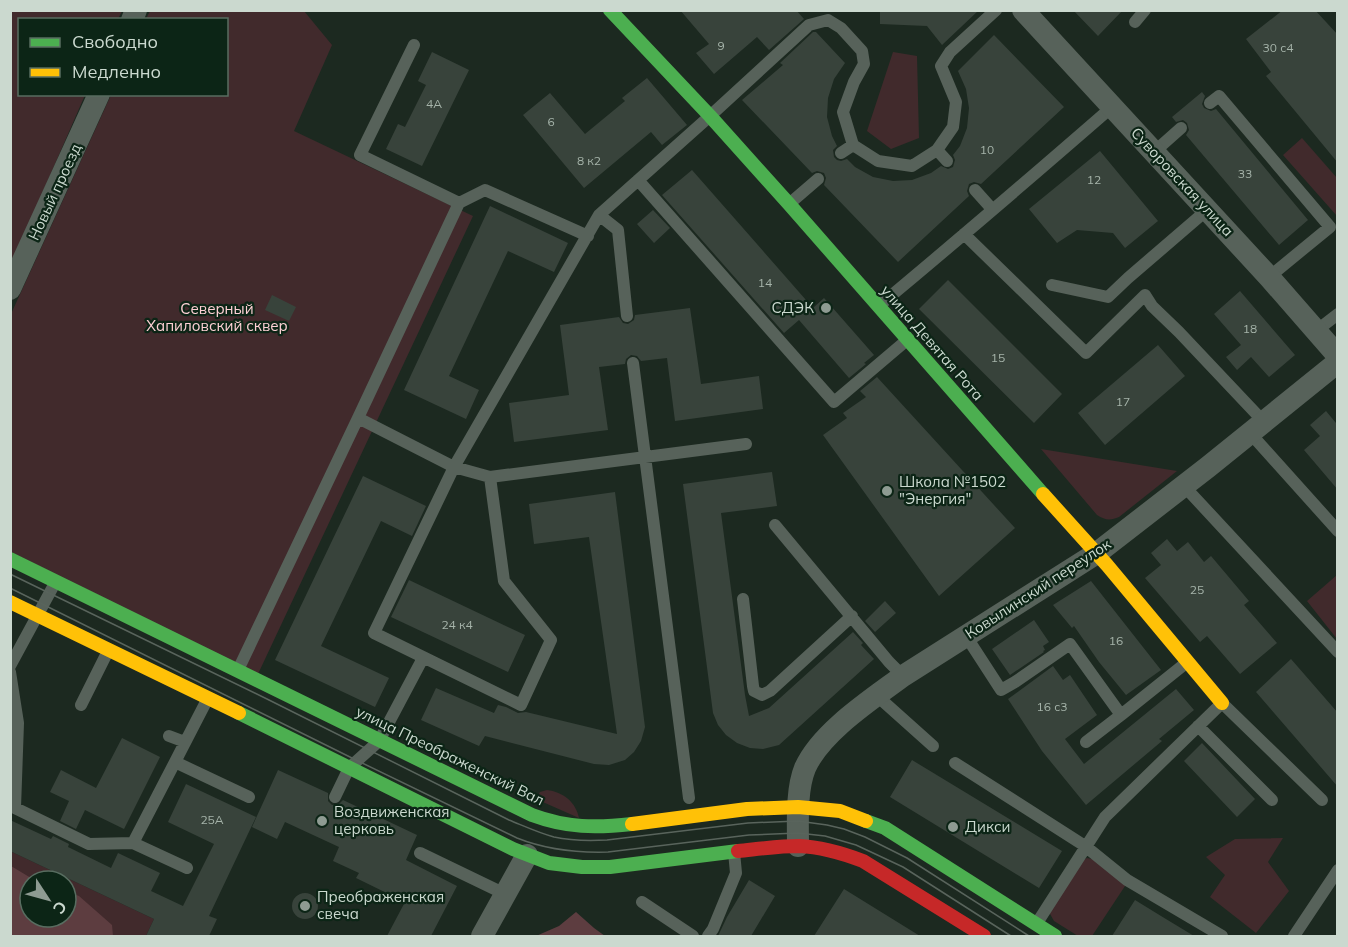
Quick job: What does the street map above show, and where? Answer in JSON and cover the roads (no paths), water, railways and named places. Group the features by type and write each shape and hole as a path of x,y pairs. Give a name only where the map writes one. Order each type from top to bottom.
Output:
{"main road":[{"name":"улица Девятая Рота","path":"610,10 789,204 1097,553 1222,703"},
{"name":"улица Преображенский Вал","path":"10,559 549,822 583,828 747,809 798,807 840,812 885,828 1032,930 1055,936"},
{"path":"10,603 527,855 552,865 586,868 610,867 734,851 798,846 820,848 843,853 863,861 984,936"}],"street":[{"name":"Суворовская улица","path":"1023,10 1269,277 1338,356"},
{"name":"Новый проезд","path":"10,289 15,266 98,96"},
{"name":"Ковылинский переулок","path":"798,846 798,807 801,783 805,768 824,738 903,676 1097,553 1338,362"},
{"path":"482,936 527,855"}],"lane":[{"path":"490,477 504,581 551,640 521,705 374,633 454,467 600,216 809,25 828,20 841,28 862,51 864,64 854,82 843,112 853,145 878,161 912,166 937,150 953,127 956,102 941,66 950,52 996,10"},
{"path":"1135,22 1145,10"},
{"path":"414,45 360,155 459,203"},
{"path":"1210,103 1219,96 1330,227 1269,277"},
{"path":"879,306 1112,107"},
{"path":"1154,152 1181,128"},
{"path":"842,153 853,145"},
{"path":"937,150 947,161"},
{"path":"789,204 818,179"},
{"path":"638,180 834,402 908,339"},
{"path":"237,671 459,203 485,190 588,236"},
{"path":"975,190 992,209"},
{"path":"1052,285 1108,297 1208,210"},
{"path":"600,216 618,230 627,316"},
{"path":"964,234 1086,353 1145,295 1152,306 1179,332 1257,427 1338,531"},
{"path":"1316,332 1338,314"},
{"path":"633,363 689,798"},
{"path":"358,418 454,467 490,477 746,444"},
{"path":"1184,486 1338,652"},
{"path":"775,525 903,676"},
{"path":"10,666 55,582"},
{"path":"743,599 753,686 754,691 762,695 770,692 852,616"},
{"path":"966,636 1001,690 1070,644 1122,715"},
{"path":"81,705 109,650"},
{"path":"335,796 349,768 379,741 423,658"},
{"path":"1086,742 1187,662"},
{"path":"10,672 18,723 15,808 89,844 133,843 187,868"},
{"path":"876,695 933,746"},
{"path":"133,843 208,698"},
{"path":"1032,930 1106,817 1222,703 1322,800"},
{"path":"1198,726 1272,800"},
{"path":"169,736 185,742"},
{"path":"175,762 249,797"},
{"path":"955,763 1085,846 1127,880 1222,936"},
{"path":"708,936 736,873 734,851"},
{"path":"420,853 506,894"},
{"path":"1294,936 1338,870"},
{"path":"642,902 693,936"}],"tram line":[{"path":"10,574 509,820 543,834 567,839 607,840 748,823 798,821 827,825 865,837 907,858 1029,936"},
{"path":"10,588 356,760 528,842 562,850 608,852 749,835 798,833 825,836 856,845 903,867 1011,936"}],"place":[{"name":"СДЭК","path":"826,308"},
{"name":"Школа №1502 \"Энергия\"","path":"887,491"},
{"name":"Воздвиженская церковь","path":"322,821"},
{"name":"Дикси","path":"953,827"},
{"name":"Преображенская свеча","path":"305,906"}],"park label":[{"name":"Северный Хапиловский сквер","path":"217,318"}]}
